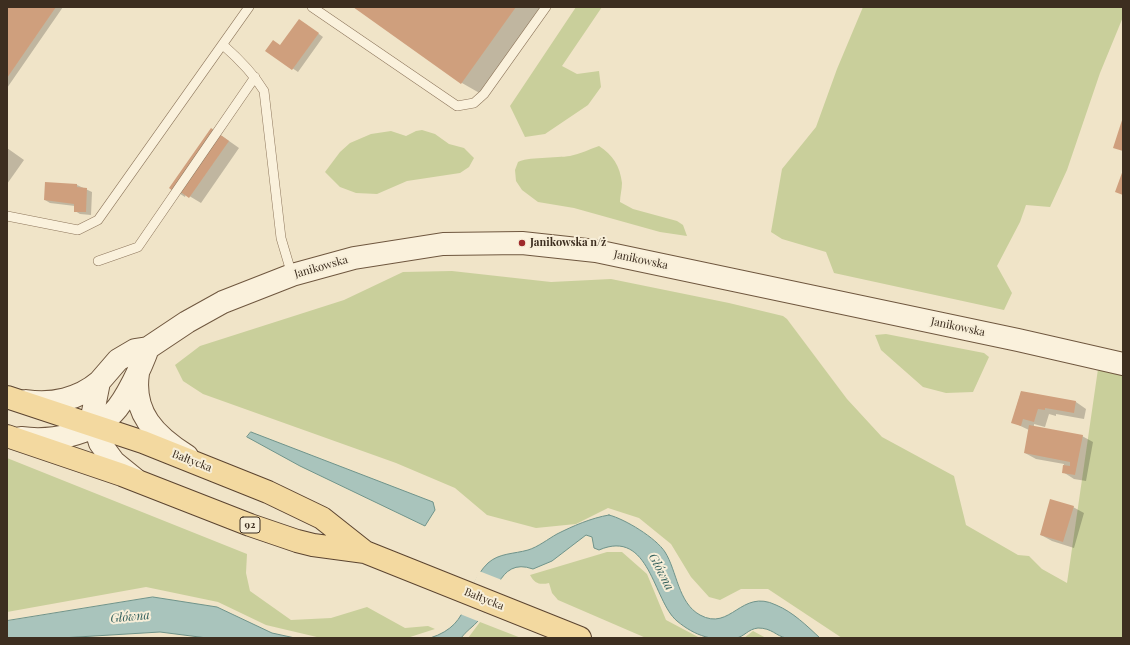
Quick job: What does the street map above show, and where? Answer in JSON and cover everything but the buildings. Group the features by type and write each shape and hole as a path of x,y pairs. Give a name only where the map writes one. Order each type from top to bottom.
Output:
{"main road":[{"name":"Bałtycka","path":"12,398 94,425 200,464 308,510 334,526 365,552"},
{"name":"Bałtycka","path":"7,436 140,482 250,525 297,541 313,545 365,552 580,638"}],"street":[{"name":"Janikowska","path":"7,436 47,440 67,436 108,418 117,408 144,357 170,332 204,312 243,294 292,275 354,258 443,244 492,242 572,247 626,257 1018,340 1123,364"},
{"name":"Janikowska","path":"140,482 114,462 100,443 92,413 99,382 118,360 135,350 144,357"},
{"path":"144,357 137,382 137,398 145,417 166,441 200,464"},
{"path":"12,398 35,403 60,401 86,392 99,382"}],"lane":[{"path":"7,216 78,230 98,220 249,7"},
{"path":"312,7 457,106 474,103 484,94 546,7"},
{"path":"223,45 240,60 255,77 264,92 281,238 292,275"},
{"path":"98,261 138,247 255,77"}],"green space":[{"path":"576,7 602,7 562,66 577,74 599,71 601,87 588,105 545,134 525,137 510,106"},
{"path":"863,7 1123,7 1123,17 1100,73 1067,170 1050,207 1026,205 1020,222 997,266 1012,293 1004,310 834,273 826,252 782,239 771,232 782,169 816,127 837,69"},
{"path":"422,130 435,134 449,144 464,148 474,158 469,167 460,173 407,181 377,194 356,193 340,187 325,172 340,152 350,143 371,134 391,131 406,136"},
{"path":"599,146 612,157 620,171 622,183 620,202 633,209 677,221 683,225 687,236 660,232 574,208 538,202 522,190 516,181 515,170 518,162 522,160 570,156"},
{"path":"452,271 551,282 611,279 729,303 783,316 787,319 847,399 882,437 954,476 966,525 1018,555 1029,556 1042,569 1067,583 1098,369 1123,375 1123,638 842,638 768,589 741,589 720,600 709,597 691,577 671,544 639,518 608,508 576,524 536,528 487,515 455,488 396,463 203,394 183,381 175,365 200,346 344,300 403,272"},
{"path":"886,334 984,353 989,357 973,392 946,393 923,387 881,350 875,335"},
{"path":"7,458 247,554 246,573 250,591 291,620 331,618 367,607 405,628 428,626 435,629 407,638 321,638 266,625 218,602 146,587 7,612"},
{"path":"607,552 622,552 647,574 666,620 700,638 646,638 558,600 552,593 549,583 538,583 530,575"},
{"path":"480,622 521,638 468,638"},
{"path":"753,631 766,638 744,638"}],"water":[{"path":"251,432 433,502 435,510 425,526 300,466 247,437"},
{"name":"Główna","path":"609,515 623,520 640,530 661,547 669,560 682,595 693,610 700,615 711,619 720,618 745,605 764,601 788,611 820,638 786,638 763,628 751,630 739,637 728,639 705,637 691,631 677,621 669,611 648,570 640,558 629,549 616,546 599,550 594,548 592,537 586,535 552,561 533,569 521,567 512,569 504,575 498,583 479,620 461,638 430,638 444,632 454,624 466,605 474,583 480,573 492,560 497,557 532,549 576,525"},
{"name":"Główna","path":"153,597 217,607 272,633 295,638 207,638 160,632 61,638 7,638 7,621"}],"pier":[{"path":"479,571 502,580 480,622 460,614"}],"place":[{"name":"Janikowska n/ż","path":"522,243"}]}
